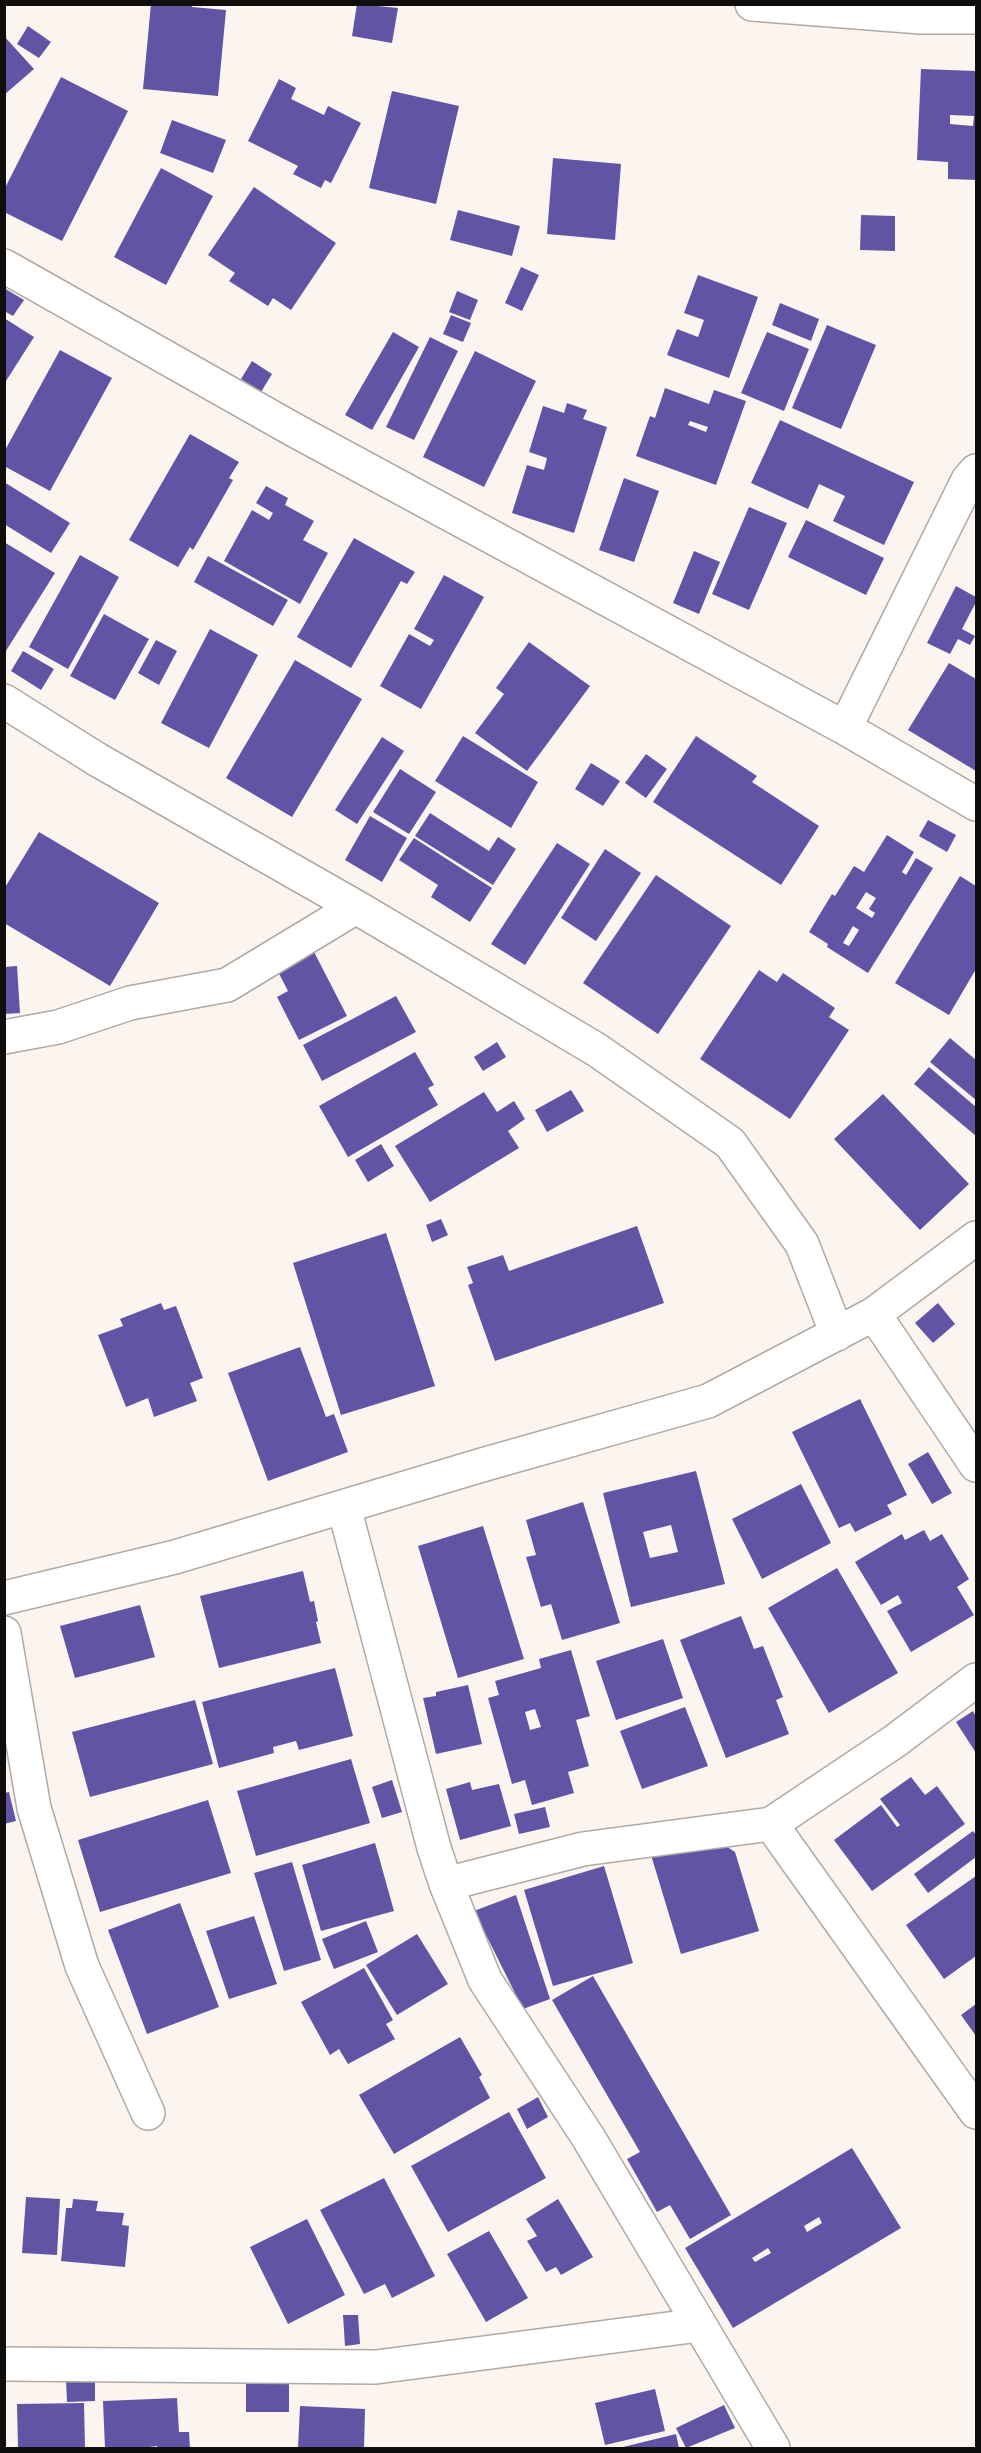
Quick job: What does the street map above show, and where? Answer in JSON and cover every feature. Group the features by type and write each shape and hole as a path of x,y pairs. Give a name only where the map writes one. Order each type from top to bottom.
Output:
{"street":[{"path":"752,4 921,17 976,17"},
{"path":"4,266 296,431 844,728 976,804"},
{"path":"844,728 968,480 976,471"},
{"path":"4,701 98,760 356,907 597,1050 730,1143 802,1244 837,1334"},
{"path":"4,1037 58,1027 130,1003 227,984 356,907"},
{"path":"4,1598 175,1557 708,1401 874,1314 976,1238"},
{"path":"874,1314 976,1466"},
{"path":"344,1507 434,1848 485,1980 588,2137 773,2448"},
{"path":"4,1633 38,1819 82,1966 148,2113"},
{"path":"446,1884 583,1849 771,1824 895,1742 976,1680"},
{"path":"771,1824 976,2112"},
{"path":"4,2364 376,2367 699,2325"}],"building":[{"path":"151,4 192,4 192,7 226,10 218,96 143,89"},
{"path":"357,4 398,8 392,43 352,36"},
{"path":"28,26 51,42 39,58 17,44"},
{"path":"4,36 34,69 4,95"},
{"path":"921,69 976,71 976,180 948,179 948,162 917,160","holes":["950,115 974,116 973,126 950,124"]},
{"path":"61,77 128,111 62,241 4,212 4,190"},
{"path":"279,79 296,88 291,99 324,115 328,106 361,123 331,183 325,180 321,188 293,174 298,166 248,141"},
{"path":"392,91 459,106 436,204 369,188"},
{"path":"172,120 226,140 213,173 160,153"},
{"path":"553,158 621,164 615,240 547,234"},
{"path":"161,168 213,196 166,285 114,257"},
{"path":"254,187 336,243 291,310 273,298 268,306 229,281 235,273 208,255"},
{"path":"458,210 520,226 512,256 450,240"},
{"path":"861,215 895,216 895,251 860,250"},
{"path":"521,267 539,275 522,311 505,303"},
{"path":"698,275 758,297 729,378 667,355 677,329 698,337 704,320 684,313"},
{"path":"4,288 24,300 13,316 4,311"},
{"path":"457,291 478,300 470,320 449,312"},
{"path":"780,303 819,319 811,341 772,325"},
{"path":"451,315 471,323 463,342 443,334"},
{"path":"4,318 34,337 6,381 4,380"},
{"path":"827,325 876,345 841,429 792,408"},
{"path":"393,332 419,347 372,430 345,415"},
{"path":"767,332 809,349 784,411 741,393"},
{"path":"430,337 458,351 414,440 386,427"},
{"path":"60,350 112,378 50,491 4,466 4,452"},
{"path":"475,351 536,381 484,487 423,457"},
{"path":"252,361 272,374 261,392 241,379"},
{"path":"665,388 709,404 714,390 746,401 716,485 636,456 650,416 655,418","holes":["690,421 708,427 706,432 688,425"]},
{"path":"567,403 587,410 583,419 607,427 574,533 512,513 527,465 544,470 547,458 529,452 543,406 564,413"},
{"path":"780,420 914,482 884,545 833,521 845,496 819,484 808,509 751,483"},
{"path":"190,434 239,462 229,478 233,480 193,550 190,547 178,567 129,540"},
{"path":"624,478 659,491 634,562 599,550"},
{"path":"4,482 70,523 51,553 4,524"},
{"path":"266,486 288,498 285,505 314,521 303,540 328,553 300,604 224,561 252,510 269,520 273,513 256,503"},
{"path":"749,507 787,523 749,610 712,594"},
{"path":"806,520 884,558 866,595 788,557"},
{"path":"354,538 415,572 407,584 401,581 351,668 297,637"},
{"path":"4,542 55,573 4,654"},
{"path":"694,551 720,562 699,614 673,603"},
{"path":"80,555 119,577 68,669 29,647"},
{"path":"208,556 288,600 273,626 194,582"},
{"path":"444,575 484,597 421,709 380,686 409,634 430,646 434,640 414,629"},
{"path":"956,586 976,597 976,602 962,629 975,636 970,645 958,639 950,654 927,643"},
{"path":"104,614 149,639 115,700 70,676"},
{"path":"210,629 258,655 209,748 161,723"},
{"path":"156,640 177,651 159,685 138,673"},
{"path":"529,642 590,686 527,771 475,733 504,694 496,688"},
{"path":"23,651 54,669 41,690 11,671"},
{"path":"295,660 362,699 292,817 226,778"},
{"path":"949,663 976,679 976,771 908,730"},
{"path":"463,736 538,782 511,828 435,781"},
{"path":"696,736 757,776 752,782 819,826 781,885 653,802"},
{"path":"382,737 404,751 357,824 335,810"},
{"path":"646,754 667,769 646,798 625,783"},
{"path":"591,763 620,781 603,806 575,789"},
{"path":"400,769 436,792 409,834 373,812"},
{"path":"430,813 489,851 498,837 516,849 493,885 415,836"},
{"path":"370,816 407,838 382,882 345,860"},
{"path":"928,820 956,835 947,852 919,836"},
{"path":"39,832 159,903 110,986 4,923 4,889"},
{"path":"887,835 914,852 902,872 906,875 916,858 933,868 868,973 827,947 828,944 809,932 832,894 835,896 854,866 864,872","holes":["866,892 876,898 869,909 875,913 872,918 856,908","853,926 859,930 849,946 843,943"]},
{"path":"414,838 492,888 470,922 431,897 438,885 399,860"},
{"path":"557,843 590,864 525,965 491,944"},
{"path":"605,849 641,873 596,941 561,918"},
{"path":"656,875 731,926 658,1034 583,983"},
{"path":"960,876 976,886 976,969 949,1015 895,983"},
{"path":"312,948 347,1016 299,1040 277,997 288,991 275,966"},
{"path":"17,966 20,1013 4,1014 4,967"},
{"path":"759,970 777,982 783,973 835,1008 829,1017 849,1030 790,1119 700,1059"},
{"path":"396,996 416,1032 322,1081 303,1045"},
{"path":"950,1038 976,1060 976,1100 930,1062"},
{"path":"497,1042 506,1057 483,1071 474,1057"},
{"path":"415,1052 434,1085 428,1088 438,1105 348,1157 319,1106"},
{"path":"929,1067 976,1107 976,1136 914,1084"},
{"path":"571,1090 584,1111 547,1132 535,1110"},
{"path":"484,1092 497,1112 514,1101 525,1119 508,1131 519,1148 430,1202 395,1146"},
{"path":"883,1094 969,1184 920,1230 834,1139"},
{"path":"381,1144 394,1166 368,1182 355,1160"},
{"path":"441,1219 448,1235 432,1242 426,1225"},
{"path":"637,1226 664,1303 495,1361 468,1285 473,1283 467,1267 503,1255 509,1271"},
{"path":"386,1233 435,1386 341,1415 293,1263"},
{"path":"161,1303 164,1310 176,1306 203,1378 190,1383 197,1401 154,1417 148,1398 126,1407 98,1335 123,1326 120,1319"},
{"path":"938,1303 955,1324 933,1343 915,1323"},
{"path":"300,1347 326,1417 334,1414 348,1452 268,1481 228,1373"},
{"path":"860,1399 907,1495 887,1505 892,1514 855,1532 850,1523 839,1528 792,1432"},
{"path":"928,1452 952,1493 932,1504 908,1464"},
{"path":"696,1471 725,1584 631,1607 603,1493","holes":["671,1525 678,1552 650,1558 643,1532"]},
{"path":"801,1484 831,1543 762,1579 732,1519"},
{"path":"583,1502 620,1623 562,1640 551,1604 541,1607 526,1557 536,1555 526,1520"},
{"path":"483,1526 524,1659 458,1678 418,1546"},
{"path":"924,1530 930,1541 942,1534 969,1579 957,1587 974,1615 911,1652 887,1611 902,1603 898,1595 881,1605 855,1562 902,1534 905,1540"},
{"path":"837,1568 898,1673 829,1713 768,1608"},
{"path":"303,1571 310,1602 314,1601 321,1643 219,1668 200,1596"},
{"path":"140,1605 155,1657 75,1678 60,1626"},
{"path":"741,1616 754,1649 763,1646 783,1697 776,1700 789,1734 726,1758 680,1640"},
{"path":"663,1639 683,1698 616,1720 596,1661"},
{"path":"571,1650 590,1716 576,1720 589,1766 568,1772 574,1793 532,1805 525,1780 512,1784 488,1698 499,1695 495,1681 541,1668 539,1659","holes":["535,1709 541,1727 530,1730 525,1712"]},
{"path":"335,1668 353,1736 299,1750 296,1741 273,1747 274,1753 219,1768 202,1702"},
{"path":"468,1685 482,1744 436,1754 423,1698 436,1696 436,1692"},
{"path":"195,1700 213,1764 90,1797 72,1732"},
{"path":"685,1707 708,1766 642,1789 620,1731"},
{"path":"973,1711 976,1717 976,1753 956,1722"},
{"path":"351,1759 370,1823 256,1856 237,1791"},
{"path":"911,1777 925,1795 937,1786 965,1824 872,1891 834,1840 881,1805 897,1827 900,1825 880,1799"},
{"path":"392,1780 402,1812 382,1818 372,1787"},
{"path":"470,1782 472,1790 499,1784 511,1826 460,1840 446,1789"},
{"path":"9,1792 16,1821 4,1824 4,1793"},
{"path":"208,1800 231,1873 100,1912 78,1840"},
{"path":"545,1807 550,1827 519,1834 514,1814"},
{"path":"973,1831 976,1835 976,1857 928,1893 914,1874"},
{"path":"712,1837 735,1852 759,1931 681,1954 651,1855"},
{"path":"375,1843 394,1911 321,1931 302,1865"},
{"path":"292,1862 321,1960 284,1971 254,1873"},
{"path":"604,1866 633,1963 553,1986 524,1890"},
{"path":"976,1876 976,1956 944,1979 906,1925"},
{"path":"516,1895 550,1999 523,2009 474,1911"},
{"path":"180,1903 219,2007 147,2034 108,1930"},
{"path":"254,1916 277,1984 229,1999 206,1931"},
{"path":"366,1921 378,1952 334,1969 322,1939"},
{"path":"417,1934 448,1984 397,2015 366,1965"},
{"path":"364,1968 393,2020 386,2024 395,2039 348,2064 339,2049 330,2055 301,2002"},
{"path":"593,1976 731,2215 690,2239 670,2205 657,2212 627,2159 640,2152 552,2000"},
{"path":"976,2004 976,2036 961,2015"},
{"path":"460,2037 482,2075 479,2077 490,2098 394,2154 359,2095"},
{"path":"538,2097 548,2117 527,2129 517,2109"},
{"path":"509,2112 546,2178 448,2232 411,2166"},
{"path":"852,2148 901,2228 733,2328 685,2248","holes":["819,2217 822,2223 807,2232 804,2226","768,2248 771,2253 755,2262 752,2258"]},
{"path":"384,2178 435,2276 392,2298 385,2284 364,2294 320,2210"},
{"path":"26,2197 60,2199 57,2255 22,2253"},
{"path":"73,2199 98,2201 96,2211 124,2213 122,2225 129,2226 125,2267 61,2261 66,2208 72,2208"},
{"path":"558,2199 593,2257 561,2275 556,2267 546,2272 527,2241 537,2236 526,2219"},
{"path":"307,2219 345,2295 288,2324 250,2247"},
{"path":"489,2231 528,2298 486,2322 447,2254"},
{"path":"343,2315 358,2315 360,2344 345,2346"},
{"path":"66,2380 95,2380 95,2401 67,2402"},
{"path":"246,2380 289,2380 289,2412 246,2412"},
{"path":"655,2389 665,2431 605,2445 595,2403"},
{"path":"177,2398 179,2432 189,2432 190,2448 157,2448 157,2446 105,2448 103,2401"},
{"path":"84,2403 85,2448 18,2448 17,2404"},
{"path":"724,2405 735,2428 686,2448 676,2428"},
{"path":"300,2406 365,2409 364,2448 298,2448"},
{"path":"676,2434 679,2448 619,2448"}]}
